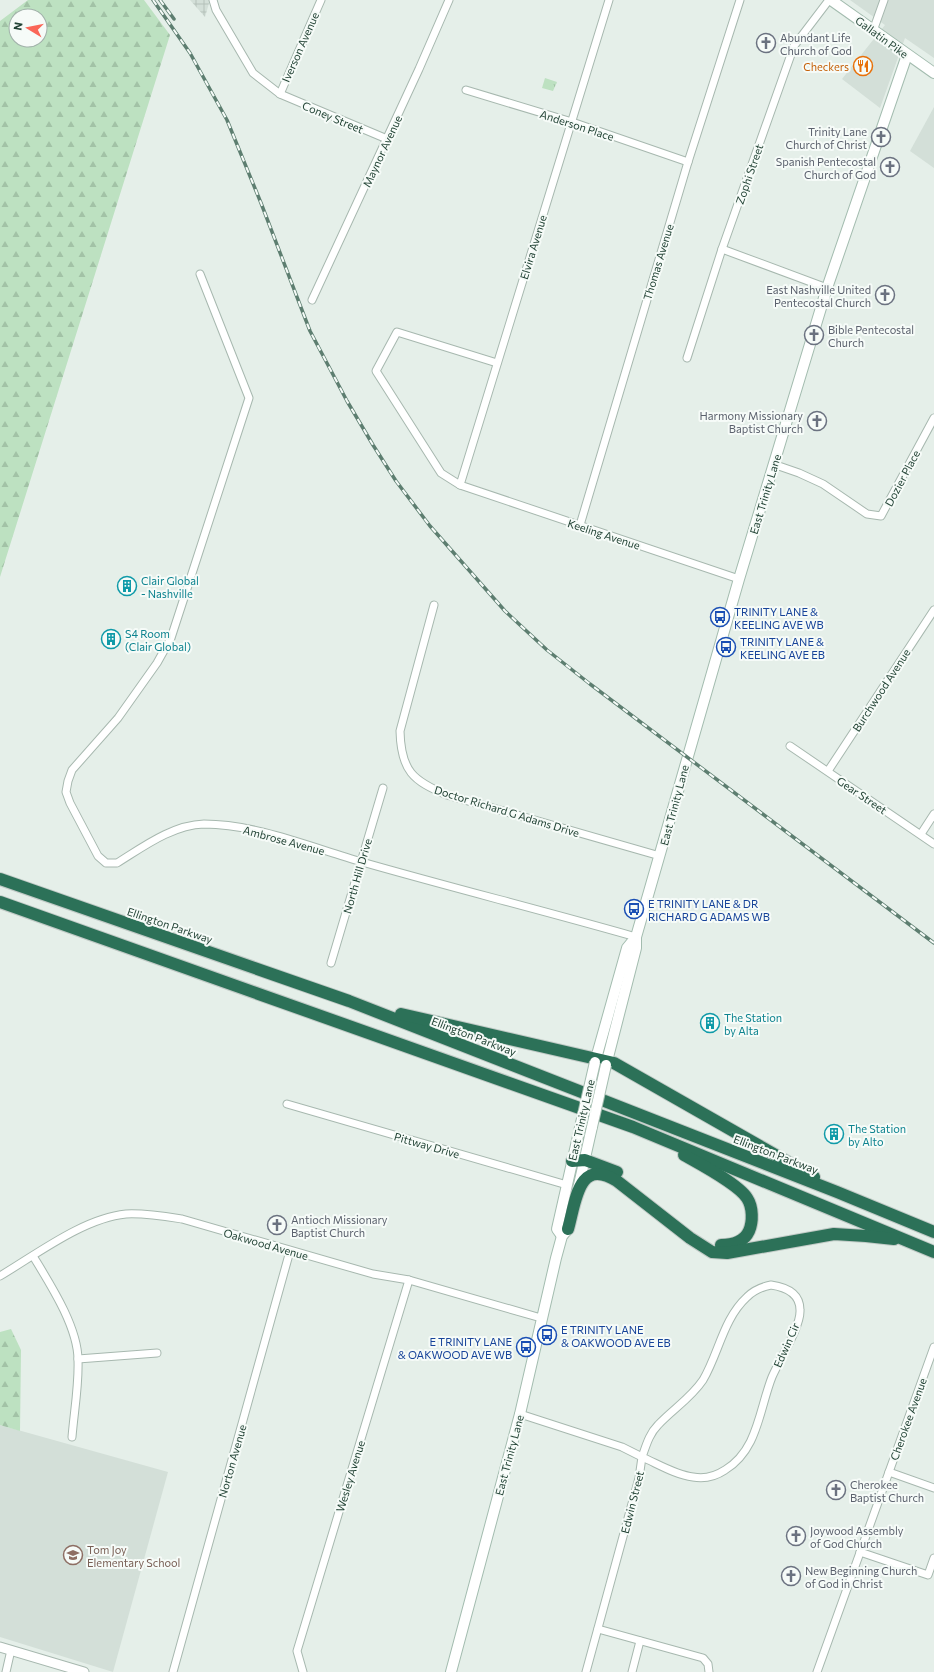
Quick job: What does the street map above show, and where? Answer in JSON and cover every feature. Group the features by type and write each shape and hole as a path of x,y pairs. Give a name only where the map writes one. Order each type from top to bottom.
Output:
{"highway":[{"name":"Ellington Parkway","path":"0,879 349,1001 837,1192 934,1232"},
{"path":"0,902 634,1127 934,1252"},
{"path":"349,1001 435,1023 620,1066 804,1170 837,1192"},
{"path":"572,1161 621,1174 696,1234 713,1245 728,1245 740,1241 747,1235 752,1224 748,1198 732,1184 634,1127"},
{"path":"584,1164 597,1173 608,1176 617,1181 690,1238 712,1252 727,1253 834,1234 866,1236 910,1242"},
{"path":"565,1232 580,1187 585,1179 597,1173"}],"main road":[{"name":"Gallatin Pike","path":"830,0 934,73"},
{"name":"East Trinity Lane","path":"451,1672 520,1414 541,1318 584,1164 607,1063 636,948 636,937 739,579 826,288 907,55"},
{"name":"East Trinity Lane","path":"565,1232 557,1229 595,1060 627,948 636,937"}],"street":[{"name":"Coney Street","path":"213,0 216,10 253,72 280,94 387,139"},
{"name":"Iverson Avenue","path":"280,94 321,0"},
{"name":"Maynor Avenue","path":"312,300 387,139 449,0"},
{"name":"Elvira Avenue","path":"460,485 609,0"},
{"name":"Thomas Avenue","path":"580,525 688,162 740,0"},
{"name":"Zophi Street","path":"687,358 722,250 794,46 830,0"},
{"path":"873,31 884,0"},
{"name":"Anderson Place","path":"466,90 572,122 688,162"},
{"path":"722,250 826,288"},
{"name":"Ambrose Avenue","path":"200,274 249,398 171,638 157,663 118,718 72,770 66,792 70,803 98,856 106,863 117,862 174,830 203,824 233,826 261,832 361,862 636,937"},
{"path":"460,485 441,473 376,371 396,332 497,363"},
{"name":"Dozier Place","path":"774,464 823,484 866,514 881,516 934,418"},
{"name":"Keeling Avenue","path":"460,485 739,579"},
{"name":"Doctor Richard G Adams Drive","path":"434,605 400,731 400,745 405,762 414,777 426,786 447,795 660,856"},
{"name":"Burchwood Avenue","path":"828,771 934,610"},
{"name":"Gear Street","path":"790,746 934,844"},
{"name":"North Hill Drive","path":"331,963 383,788"},
{"path":"921,834 934,814"},
{"name":"Pittway Drive","path":"287,1104 567,1185"},
{"name":"Oakwood Avenue","path":"0,1276 85,1225 95,1221 126,1214 152,1214 182,1220 373,1274 410,1280 541,1318"},
{"name":"Norton Avenue","path":"173,1672 290,1251"},
{"path":"33,1256 65,1312 73,1333 78,1359 72,1437"},
{"name":"Wesley Avenue","path":"303,1672 297,1651 410,1280"},
{"name":"Edwin Cir","path":"771,1285 784,1287 790,1290 797,1299 800,1310 796,1328 767,1390 755,1432 746,1452 731,1467 719,1474 705,1477 694,1477 683,1474 642,1458 647,1441 657,1426 689,1397 702,1381 712,1363 730,1317 746,1297 758,1288 771,1285"},
{"name":"Cherokee Avenue","path":"817,1672 934,1347"},
{"path":"78,1359 157,1353"},
{"name":"Edwin Street","path":"520,1414 622,1447 642,1458 639,1478 586,1672"},
{"path":"889,1472 934,1488"},
{"path":"860,1552 928,1575 934,1558"},
{"path":"598,1630 703,1658 708,1664 709,1672"},
{"path":"632,1672 640,1641"},
{"path":"0,1647 84,1672"},
{"path":"6,1672 11,1650"}],"shaded area":[{"path":"190,0 210,0 205,17"},
{"path":"850,0 934,0 934,58 905,38 880,108 842,79 885,25"},
{"path":"934,107 934,168 910,151"},
{"name":"Tom Joy Elementary School","path":"0,1425 168,1472 113,1672 0,1637"}],"green space":[{"path":"28,0 144,0 170,35 0,577 0,21 8,15 8,48 48,48 48,8 17,8"},
{"path":"545,78 557,82 553,91 542,88"},
{"path":"11,1329 21,1350 20,1431 0,1425 0,1332"}],"railway":[{"path":"153,0 190,53 227,120 261,203 310,331 347,401 373,445 396,481 430,526 505,611 547,650 934,943"},
{"path":"160,0 174,19"}],"place":[{"name":"Abundant Life Church of God","path":"766,43"},
{"name":"Checkers","path":"863,66"},
{"name":"Trinity Lane Church of Christ","path":"881,137"},
{"name":"Spanish Pentecostal Church of God","path":"890,167"},
{"name":"East Nashville United Pentecostal Church","path":"885,295"},
{"name":"Bible Pentecostal Church","path":"814,335"},
{"name":"Harmony Missionary Baptist Church","path":"817,421"},
{"name":"Clair Global - Nashville","path":"127,586"},
{"name":"TRINITY LANE & KEELING AVE WB","path":"720,617"},
{"name":"S4 Room (Clair Global)","path":"111,639"},
{"name":"TRINITY LANE & KEELING AVE EB","path":"726,647"},
{"name":"E TRINITY LANE & DR RICHARD G ADAMS WB","path":"634,909"},
{"name":"The Station by Alta","path":"710,1023"},
{"name":"The Station by Alto","path":"834,1134"},
{"name":"Antioch Missionary Baptist Church","path":"277,1225"},
{"name":"E TRINITY LANE & OAKWOOD AVE EB","path":"547,1335"},
{"name":"E TRINITY LANE & OAKWOOD AVE WB","path":"526,1347"},
{"name":"Cherokee Baptist Church","path":"836,1490"},
{"name":"Joywood Assembly of God Church","path":"796,1536"},
{"name":"Tom Joy Elementary School","path":"73,1555"},
{"name":"New Beginning Church of God in Christ","path":"791,1576"}]}
